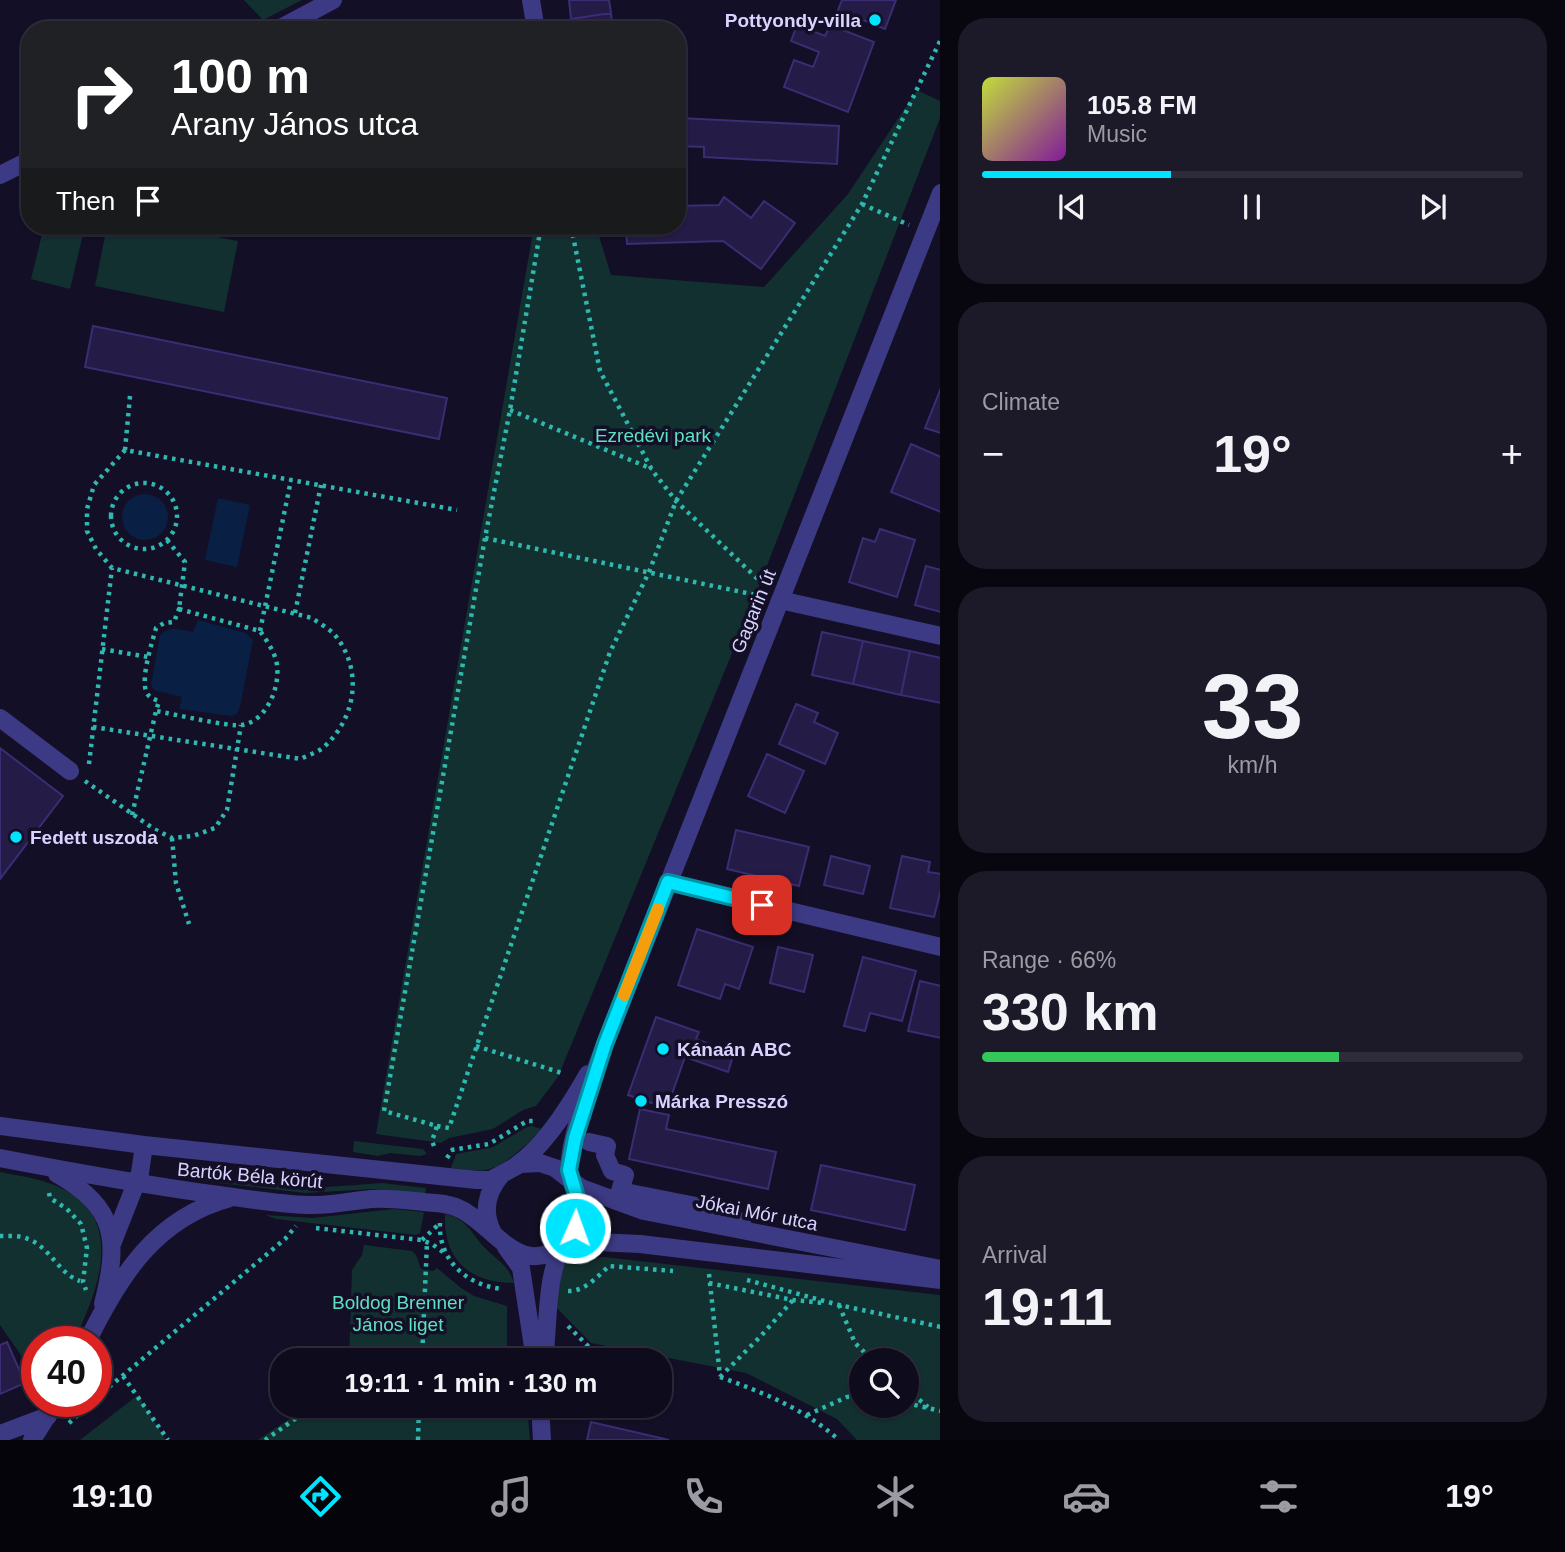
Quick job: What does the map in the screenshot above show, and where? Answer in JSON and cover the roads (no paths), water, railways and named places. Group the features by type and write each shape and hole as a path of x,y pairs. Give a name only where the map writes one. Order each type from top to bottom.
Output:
{"street":[{"path":"293,21 333,0"},
{"path":"531,0 534,21"},
{"path":"0,175 21,164"},
{"name":"Gagarin út","path":"545,1348 558,1255 575,1228 579,1214 569,1170 591,1083 780,600 933,232 940,193"},
{"path":"780,600 940,636"},
{"path":"0,718 70,771"},
{"path":"668,882 940,947"},
{"name":"Gagarin út","path":"508,1170 535,1151 547,1136 605,1044"},
{"name":"Bartók Béla körút","path":"0,1126 144,1145 477,1181 491,1180 508,1170 534,1162 561,1172 571,1182"},
{"path":"589,1142 607,1146 605,1155 612,1171 625,1175 620,1191 706,1209 791,1240"},
{"path":"111,1247 142,1164 144,1145"},
{"name":"Bartók Béla körút","path":"0,1158 135,1184 240,1198 308,1205 387,1199 446,1204 468,1213 517,1252 536,1255 550,1252 564,1243"},
{"path":"41,1166 90,1196 108,1221 111,1247 107,1288 101,1313"},
{"path":"508,1170 492,1187 487,1202 488,1218 499,1239 521,1268 533,1348"},
{"name":"Jókai Mór utca","path":"571,1182 599,1196 644,1211 940,1269"},
{"path":"94,1326 135,1261 160,1233 185,1215 205,1206 230,1198 240,1198"},
{"path":"564,1243 640,1244 940,1280"},
{"path":"0,1434 35,1417"},
{"path":"32,1440 47,1417"},
{"path":"541,1418 542,1440"}],"water":[{"path":"145,494 162,500 168,517 162,534 145,540 128,534 122,517 128,500"},
{"path":"218,498 250,505 237,567 205,560"},
{"path":"198,620 245,633 253,640 237,714 231,716 179,709 182,697 154,690 151,685 160,635 171,629 193,632"}],"place":[{"name":"Pottyondy-villa","path":"875,20"},
{"name":"Fedett uszoda","path":"16,837"},
{"name":"Kánaán ABC","path":"663,1049"},
{"name":"Márka Presszó","path":"641,1101"}],"park label":[{"name":"Ezredévi park","path":"653,435"},
{"name":"Boldog Brenner János liget","path":"398,1313"}]}
